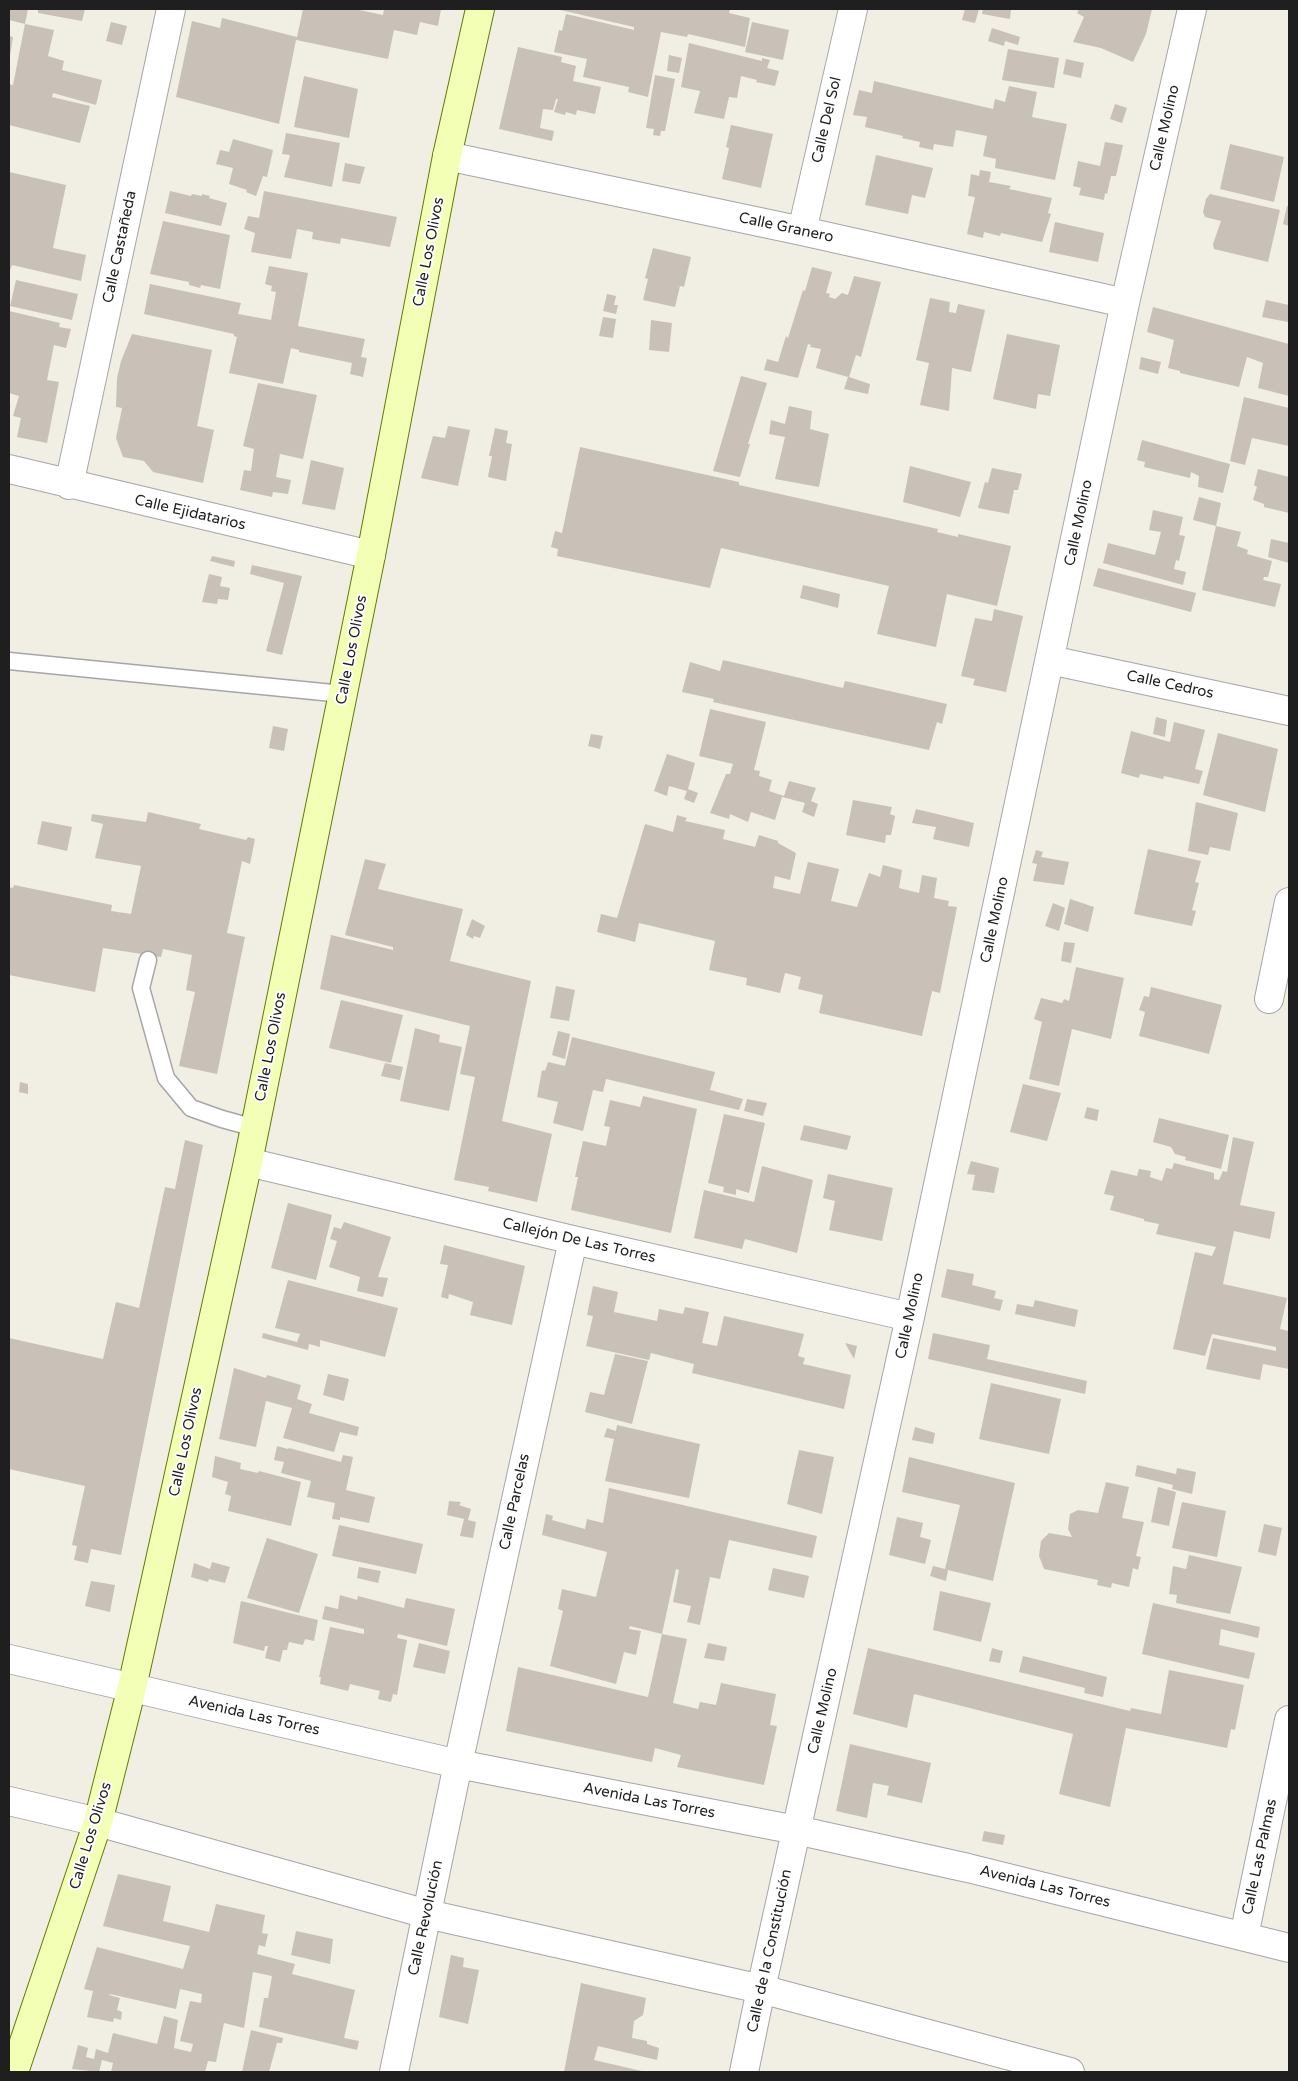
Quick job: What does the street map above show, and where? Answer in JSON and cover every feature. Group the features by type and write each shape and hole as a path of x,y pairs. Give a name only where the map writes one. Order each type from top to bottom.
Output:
{"main road":[{"name":"Calle Los Olivos","path":"14,2072 98,1822 132,1687 248,1162 371,555 447,156 480,9"}],"street":[{"name":"Calle Castañeda","path":"69,485 171,9"},
{"name":"Calle Del Sol","path":"802,231 853,9"},
{"name":"Calle Molino","path":"796,1830 910,1317 1125,303 1192,9"},
{"name":"Calle Granero","path":"447,156 802,231 1125,303"},
{"name":"Calle Ejidatarios","path":"9,469 69,485 371,555"},
{"name":"Calle Cedros","path":"1050,660 1289,711"},
{"path":"1269,999 1289,902"},
{"name":"Callejón De Las Torres","path":"248,1162 573,1240 910,1317"},
{"name":"Calle Parcelas","path":"458,1764 573,1240"},
{"name":"Avenida Las Torres","path":"9,1658 458,1764 796,1830 968,1868 1289,1948"},
{"name":"Calle Las Palmas","path":"1244,1936 1289,1720"},
{"name":"Calle Revolución","path":"394,2072 458,1764"},
{"path":"9,1801 98,1822 426,1914 761,1989 1070,2072"},
{"name":"Calle de la Constitución","path":"744,2072 796,1830"}],"lane":[{"path":"9,661 343,694"},
{"path":"148,960 141,988 166,1078 191,1108 255,1128"}],"building":[{"path":"9,9 28,9 25,24 9,20"},
{"path":"38,9 85,9 82,21 38,13"},
{"path":"303,9 355,9 383,15 384,9 441,9 438,26 420,22 417,35 394,30 388,59 296,40 279,124 176,97 192,21 220,28 222,18 297,37"},
{"path":"556,9 730,9 729,13 750,18 745,47 688,34 687,37 661,32 648,97 628,92 629,87 583,77 587,59 554,52 559,30 562,31 566,14 634,30 634,27"},
{"path":"965,9 979,9 975,23 962,20"},
{"path":"983,9 1011,9 1010,19 982,14"},
{"path":"1079,9 1152,9 1146,34 1133,62 1101,48 1073,42 1084,17 1077,13"},
{"path":"111,22 127,26 122,45 106,41"},
{"path":"752,22 789,30 783,60 745,52"},
{"path":"25,24 54,30 48,56 64,61 62,70 102,80 96,105 53,93 52,97 90,106 80,143 9,125 9,84 13,85"},
{"path":"992,28 1020,37 1018,45 1005,41 1004,46 988,41"},
{"path":"9,36 13,37 10,56 9,56"},
{"path":"689,43 762,61 762,58 770,60 767,68 779,71 775,86 756,82 757,80 741,76 737,98 729,97 724,119 694,113 700,91 681,87"},
{"path":"518,47 562,57 561,62 576,66 573,81 601,87 595,114 577,110 576,115 566,112 565,115 554,112 558,99 556,99 553,110 543,109 540,128 554,131 552,141 499,129"},
{"path":"1008,49 1059,58 1054,88 1002,80"},
{"path":"669,55 682,58 679,73 667,71"},
{"path":"1066,59 1084,63 1081,78 1063,74"},
{"path":"655,75 675,79 665,131 661,131 660,136 653,135 654,129 646,128"},
{"path":"304,76 358,89 349,138 294,127"},
{"path":"874,81 993,109 995,99 1005,102 1009,86 1037,92 1032,117 1067,124 1055,180 995,168 996,159 983,156 987,136 956,130 953,147 934,144 933,150 919,147 920,142 902,138 903,136 865,127 867,117 853,115 859,90 872,93"},
{"path":"1115,104 1127,108 1122,123 1110,119"},
{"path":"731,125 773,134 761,188 722,179 729,148 726,147"},
{"path":"286,133 340,143 332,187 284,177 290,155 282,154"},
{"path":"233,139 273,150 267,177 263,176 256,196 246,192 247,190 229,184 233,168 216,164 220,150 229,152"},
{"path":"1105,142 1123,145 1116,176 1111,176 1104,200 1079,195 1081,188 1073,186 1078,161 1100,166"},
{"path":"1230,144 1284,157 1274,202 1220,189"},
{"path":"876,155 933,168 925,198 912,195 908,214 865,205"},
{"path":"345,163 365,167 360,184 342,181"},
{"path":"980,170 991,172 989,182 1011,186 1009,189 1052,198 1048,213 1051,214 1042,242 1001,233 1000,236 984,232 983,238 967,234 975,197 968,196 971,174 979,176"},
{"path":"9,172 66,185 53,248 86,255 81,281 12,265 9,273"},
{"path":"170,191 191,196 192,194 202,196 202,194 227,203 221,226 165,213"},
{"path":"264,191 397,217 390,247 341,238 340,244 312,239 313,232 297,229 291,259 251,252 255,233 244,229 248,216 259,218"},
{"path":"1210,194 1280,210 1268,262 1214,249 1213,244 1221,221 1205,217 1203,212 1206,199"},
{"path":"1287,206 1289,206 1289,226 1283,224"},
{"path":"163,221 230,235 220,289 201,285 200,288 189,285 189,282 150,274"},
{"path":"1055,222 1104,233 1098,262 1049,252"},
{"path":"653,248 691,257 684,287 680,286 675,307 643,300 648,279 645,278"},
{"path":"269,266 308,273 298,326 365,339 361,357 367,358 363,377 350,374 352,363 299,352 299,350 291,348 283,384 229,373 237,337 234,334 144,314 150,284 241,303 238,314 271,320 276,292 271,291 272,286 265,284"},
{"path":"812,267 832,272 826,293 830,294 829,297 835,299 842,293 848,295 854,276 881,282 861,357 856,355 849,377 870,384 868,394 844,389 848,377 816,368 821,349 810,347 811,345 808,344 798,378 764,370 767,359 778,362"},
{"path":"16,280 78,294 72,320 10,306"},
{"path":"607,294 616,296 614,305 618,305 616,314 603,311"},
{"path":"930,298 950,302 949,312 956,313 958,304 985,310 971,372 952,368 949,411 920,405 929,363 916,360"},
{"path":"1266,300 1289,305 1288,322 1262,317"},
{"path":"1153,307 1289,344 1289,396 1258,388 1263,363 1247,357 1239,387 1180,373 1180,371 1168,368 1174,340 1147,332"},
{"path":"9,311 60,323 59,327 71,329 66,348 54,345 47,380 59,382 47,443 17,437 21,418 13,416 19,396 9,393"},
{"path":"603,317 616,319 613,338 599,336"},
{"path":"651,320 672,323 669,352 649,350"},
{"path":"132,334 212,350 197,426 214,430 203,483 153,472 144,461 123,457 116,438 122,408 116,407 117,378 121,361"},
{"path":"1007,334 1060,345 1050,396 1038,394 1036,409 993,399"},
{"path":"1141,357 1161,362 1158,374 1139,369"},
{"path":"741,376 767,383 740,477 713,471"},
{"path":"258,383 317,395 303,459 280,454 276,477 291,480 288,494 273,492 272,497 240,490 244,470 251,471 254,449 243,446"},
{"path":"1244,397 1289,408 1289,446 1252,438 1245,465 1230,461"},
{"path":"789,406 812,411 810,429 829,434 819,487 775,479 785,437 769,434 771,420 785,424"},
{"path":"448,426 470,430 458,486 421,478 433,436 445,438"},
{"path":"495,428 508,431 506,443 512,444 506,481 488,477 492,456 489,456"},
{"path":"1142,440 1230,464 1223,493 1198,487 1199,476 1191,472 1190,478 1144,467 1145,462 1137,460"},
{"path":"580,447 739,482 739,485 938,529 937,532 958,537 958,534 1011,546 997,606 947,594 936,647 877,634 889,586 721,548 710,588 557,556 558,549 551,547 555,531 562,533"},
{"path":"311,460 344,468 335,510 302,504"},
{"path":"910,466 971,482 960,517 903,502"},
{"path":"992,468 1022,474 1018,490 1014,490 1009,514 978,508 985,482 988,483"},
{"path":"1258,469 1289,477 1289,513 1264,507 1264,504 1253,500 1257,487 1254,485"},
{"path":"1199,497 1221,503 1216,526 1193,520"},
{"path":"1153,510 1183,517 1179,535 1185,536 1179,561 1176,560 1174,569 1186,572 1183,585 1103,563 1108,543 1155,555 1161,532 1149,530"},
{"path":"1216,526 1241,532 1237,546 1248,550 1247,554 1272,561 1268,577 1264,577 1263,580 1281,584 1275,607 1202,590"},
{"path":"1271,539 1289,543 1289,563 1268,557"},
{"path":"212,556 235,561 234,567 210,561"},
{"path":"252,565 302,576 282,655 266,651 284,583 250,574"},
{"path":"1098,568 1196,593 1191,612 1093,586"},
{"path":"209,574 222,577 220,586 230,588 228,600 218,599 217,604 202,602"},
{"path":"803,585 840,594 838,608 800,598"},
{"path":"994,609 1023,616 1006,692 973,685 975,679 961,676 975,618 992,621"},
{"path":"723,660 843,688 845,681 947,704 942,724 937,722 929,750 713,702 714,699 682,692 690,662 720,671"},
{"path":"710,709 766,722 754,770 760,771 759,776 772,780 769,791 784,796 789,781 816,788 811,801 818,804 814,817 802,812 805,803 782,797 775,820 751,812 748,822 730,814 729,819 710,813 726,774 730,774 733,764 699,756"},
{"path":"1156,717 1167,720 1165,737 1153,734"},
{"path":"1174,722 1205,730 1195,769 1203,771 1199,784 1164,776 1163,779 1140,774 1139,778 1121,773 1131,731 1170,742"},
{"path":"273,726 288,729 284,751 269,748"},
{"path":"1218,733 1278,749 1265,812 1203,795"},
{"path":"591,734 603,736 600,749 588,746"},
{"path":"667,754 695,763 688,789 698,793 694,803 684,799 687,791 669,786 667,796 654,791"},
{"path":"853,800 892,807 890,814 895,816 891,835 886,835 885,843 846,835"},
{"path":"1196,802 1238,813 1230,851 1210,847 1208,855 1188,851"},
{"path":"916,809 974,823 969,847 933,839 936,827 912,823"},
{"path":"148,812 201,824 199,829 246,840 248,837 255,839 250,864 242,861 227,933 245,937 217,1074 179,1066 195,992 186,990 192,955 163,949 161,957 103,948 95,992 9,975 9,887 13,888 14,885 112,905 111,911 131,914 141,866 95,858 103,824 91,821 92,814 146,822"},
{"path":"677,815 687,818 685,821 725,830 723,839 755,847 759,835 778,841 778,843 796,853 790,880 775,876 773,888 800,894 808,862 839,869 831,901 857,907 869,873 880,877 883,865 902,870 899,888 919,893 922,875 937,878 934,898 949,901 948,906 957,907 940,993 932,991 922,1036 819,1013 823,995 798,989 801,977 785,973 780,993 746,985 747,978 709,970 715,941 639,923 635,942 597,932 601,914 617,918 645,824 673,832"},
{"path":"42,821 72,827 67,851 37,844"},
{"path":"1148,849 1201,861 1195,882 1199,883 1192,910 1196,911 1192,926 1134,914"},
{"path":"1036,850 1043,852 1041,857 1069,862 1064,885 1033,881 1037,864 1032,863"},
{"path":"365,859 386,864 378,889 463,909 450,961 531,981 502,1121 552,1134 537,1202 488,1191 489,1187 454,1180 475,1077 460,1074 470,1026 320,989 331,935 393,950 393,947 345,935"},
{"path":"1070,899 1094,907 1088,932 1064,924"},
{"path":"1053,903 1065,908 1059,931 1045,926"},
{"path":"472,919 485,926 480,938 474,936 473,939 466,935"},
{"path":"1064,942 1075,943 1071,963 1061,961"},
{"path":"1076,967 1124,978 1111,1039 1072,1029 1059,1086 1029,1079 1042,1022 1034,1019 1041,998 1062,1003 1064,999 1069,1001"},
{"path":"556,986 575,990 569,1021 550,1018"},
{"path":"1151,987 1222,1005 1209,1054 1139,1036 1145,1012 1139,1010 1144,996 1149,997"},
{"path":"341,1000 403,1015 391,1063 329,1048"},
{"path":"415,1028 440,1035 439,1042 462,1047 449,1111 400,1101"},
{"path":"558,1031 570,1034 565,1059 552,1055"},
{"path":"572,1037 715,1072 710,1090 743,1099 739,1110 606,1079 603,1092 593,1090 583,1131 553,1123 558,1102 537,1097 542,1070 545,1071 548,1062 565,1066"},
{"path":"385,1063 403,1067 400,1080 381,1076"},
{"path":"20,1082 28,1084 28,1094 19,1092"},
{"path":"1023,1084 1061,1093 1047,1141 1010,1132"},
{"path":"643,1096 697,1109 671,1233 571,1210 578,1177 575,1177 583,1141 606,1146 610,1127 604,1126 610,1100 640,1107"},
{"path":"747,1099 767,1103 763,1116 744,1111"},
{"path":"1087,1107 1099,1110 1097,1121 1084,1118"},
{"path":"724,1114 765,1123 749,1193 736,1189 736,1195 723,1192 724,1187 708,1183"},
{"path":"1159,1118 1229,1135 1221,1169 1185,1160 1186,1157 1175,1154 1171,1147 1153,1142"},
{"path":"804,1125 851,1136 847,1150 800,1140"},
{"path":"1233,1137 1254,1142 1240,1205 1275,1212 1270,1239 1234,1231 1223,1284 1287,1298 1280,1329 1289,1331 1289,1369 1263,1364 1260,1380 1206,1369 1213,1338 1276,1351 1276,1347 1212,1334 1205,1356 1173,1349 1195,1252 1212,1256 1216,1247 1156,1234 1159,1224 1110,1210 1114,1196 1104,1194 1111,1170 1137,1176 1139,1169 1151,1171 1150,1177 1162,1181 1166,1168 1172,1169 1174,1163 1214,1173 1214,1179 1219,1180 1223,1171 1227,1172"},
{"path":"185,1140 203,1145 121,1555 91,1549 88,1563 74,1560 77,1546 72,1545 85,1486 9,1469 9,1338 103,1359 116,1302 139,1308 165,1187 175,1189"},
{"path":"971,1161 999,1168 994,1193 972,1190 975,1175 967,1174"},
{"path":"762,1166 813,1180 797,1253 745,1239 742,1249 694,1238 704,1190 754,1202"},
{"path":"828,1174 893,1188 882,1241 829,1230 835,1201 823,1198"},
{"path":"288,1203 332,1215 316,1280 271,1268"},
{"path":"344,1222 391,1237 378,1277 388,1278 383,1297 357,1291 360,1277 329,1267 337,1241 330,1239 334,1227 341,1229"},
{"path":"444,1245 525,1266 512,1325 470,1315 473,1302 449,1294 448,1299 441,1297 448,1265 440,1264"},
{"path":"947,1269 974,1274 972,1285 996,1291 994,1298 1003,1300 1000,1311 941,1297"},
{"path":"288,1280 398,1308 385,1357 320,1340 320,1347 309,1344 308,1350 262,1338 263,1333 297,1342 300,1334 275,1328"},
{"path":"593,1286 618,1292 614,1312 657,1321 659,1309 683,1314 685,1307 709,1312 702,1343 717,1346 724,1316 804,1334 798,1356 805,1358 803,1364 851,1375 844,1409 692,1373 694,1364 651,1353 649,1360 586,1346 593,1316 587,1315"},
{"path":"1035,1300 1078,1310 1075,1327 1015,1314 1017,1304 1033,1307"},
{"path":"933,1333 990,1345 987,1359 1087,1381 1085,1394 928,1359"},
{"path":"845,1343 857,1346 854,1359"},
{"path":"615,1354 648,1361 632,1424 585,1412 590,1392 604,1395"},
{"path":"234,1368 266,1378 267,1375 301,1385 297,1399 312,1404 309,1413 359,1427 357,1436 340,1432 334,1452 283,1438 292,1408 266,1401 256,1447 219,1439"},
{"path":"328,1374 349,1379 344,1401 323,1395"},
{"path":"991,1383 1061,1399 1049,1454 979,1439"},
{"path":"617,1425 700,1444 689,1498 605,1481 614,1439 604,1437 607,1428 616,1431"},
{"path":"915,1427 935,1433 933,1444 912,1440"},
{"path":"277,1446 341,1462 343,1455 353,1457 346,1490 375,1497 369,1523 340,1517 340,1520 332,1519 335,1503 307,1497 311,1481 281,1473 284,1462 274,1460"},
{"path":"799,1450 834,1457 822,1514 787,1504"},
{"path":"215,1456 241,1463 240,1469 258,1473 259,1471 301,1482 291,1526 228,1511 231,1496 225,1494 228,1482 212,1477"},
{"path":"909,1457 1015,1483 993,1581 948,1570 946,1581 930,1576 933,1566 945,1569 960,1505 902,1492"},
{"path":"1137,1465 1176,1474 1177,1468 1196,1472 1192,1494 1172,1489 1173,1485 1135,1476"},
{"path":"1106,1482 1129,1487 1122,1518 1144,1522 1136,1556 1141,1557 1138,1570 1133,1568 1129,1587 1112,1583 1111,1588 1097,1585 1098,1580 1044,1569 1039,1556 1041,1541 1049,1533 1072,1537 1068,1529 1070,1514 1078,1510 1098,1513"},
{"path":"1158,1487 1176,1492 1169,1526 1151,1522"},
{"path":"609,1488 817,1536 812,1558 729,1540 720,1579 710,1577 700,1625 687,1622 691,1606 673,1602 679,1570 676,1569 662,1634 630,1626 629,1629 641,1631 636,1655 624,1652 616,1684 550,1666 563,1611 558,1609 562,1589 596,1597 607,1552 542,1535 546,1514 553,1516 552,1520 585,1529 587,1519 603,1523"},
{"path":"449,1501 461,1502 459,1505 471,1509 468,1520 476,1522 473,1538 460,1536 464,1519 447,1515"},
{"path":"1182,1502 1226,1511 1217,1557 1172,1548"},
{"path":"897,1517 923,1523 920,1537 931,1540 925,1564 889,1555"},
{"path":"1264,1524 1282,1528 1276,1556 1258,1552"},
{"path":"339,1525 423,1544 416,1574 332,1556"},
{"path":"267,1538 318,1554 299,1613 247,1598"},
{"path":"1189,1555 1242,1567 1230,1614 1176,1603 1177,1595 1169,1594 1173,1566 1186,1569"},
{"path":"212,1562 230,1567 225,1583 209,1579 208,1582 191,1577 194,1563 210,1569"},
{"path":"359,1567 381,1571 378,1583 357,1578"},
{"path":"773,1568 809,1576 804,1598 768,1590"},
{"path":"91,1581 115,1585 110,1612 85,1606"},
{"path":"940,1591 991,1603 981,1642 933,1630"},
{"path":"340,1595 357,1600 358,1596 404,1608 406,1598 455,1609 447,1646 398,1634 397,1638 407,1640 397,1695 393,1694 391,1702 378,1699 380,1691 350,1684 348,1691 320,1684 321,1677 319,1677 330,1627 364,1634 364,1629 322,1619 325,1606 338,1609"},
{"path":"241,1601 318,1620 314,1641 305,1639 303,1645 289,1642 287,1650 283,1650 280,1662 265,1658 268,1646 265,1646 264,1651 233,1643"},
{"path":"1153,1603 1260,1627 1258,1638 1221,1629 1219,1645 1255,1653 1249,1679 1142,1654"},
{"path":"662,1634 687,1639 673,1703 698,1709 700,1702 716,1705 721,1683 776,1694 770,1725 777,1726 764,1785 677,1767 681,1755 655,1748 652,1762 506,1731 518,1667 648,1697"},
{"path":"419,1643 450,1651 445,1674 413,1667"},
{"path":"708,1643 727,1647 724,1661 704,1658"},
{"path":"868,1648 1130,1711 1131,1708 1161,1714 1169,1670 1244,1685 1235,1730 1231,1729 1227,1748 1126,1728 1110,1807 1059,1794 1073,1734 914,1694 907,1728 853,1714"},
{"path":"992,1648 1003,1651 1000,1663 989,1661"},
{"path":"1023,1656 1107,1677 1103,1697 1084,1693 1085,1688 1019,1672"},
{"path":"850,1744 931,1763 922,1803 887,1795 889,1786 873,1783 867,1818 836,1811"},
{"path":"984,1831 1005,1835 1003,1845 982,1841"},
{"path":"118,1874 171,1886 163,1921 209,1932 216,1904 265,1915 262,1933 268,1934 265,1947 259,1945 257,1954 295,1964 292,1974 355,1990 344,2038 359,2041 357,2050 259,2027 264,1998 268,1998 272,1976 253,1972 244,2028 224,2023 216,2062 208,2061 205,2072 111,2072 113,2063 102,2060 99,2072 72,2069 78,2045 88,2048 86,2057 94,2059 96,2049 108,2053 113,2033 157,2044 164,2016 178,2020 174,2048 191,2052 193,2044 180,2041 190,2001 201,2003 202,1994 180,1989 176,2009 110,1994 120,1998 117,2010 122,2012 121,2020 114,2018 113,2022 87,2017 93,1991 84,1989 97,1947 183,1969 190,1946 103,1926"},
{"path":"296,1931 333,1939 330,1964 291,1955"},
{"path":"451,1955 464,1958 463,1967 479,1970 468,2024 439,2017"},
{"path":"581,1983 646,1998 643,2015 634,2021 632,2038 647,2041 647,2044 659,2048 657,2060 598,2046 594,2060 646,2072 564,2072"},
{"path":"251,2030 283,2038 282,2043 277,2043 269,2072 242,2072"}]}
